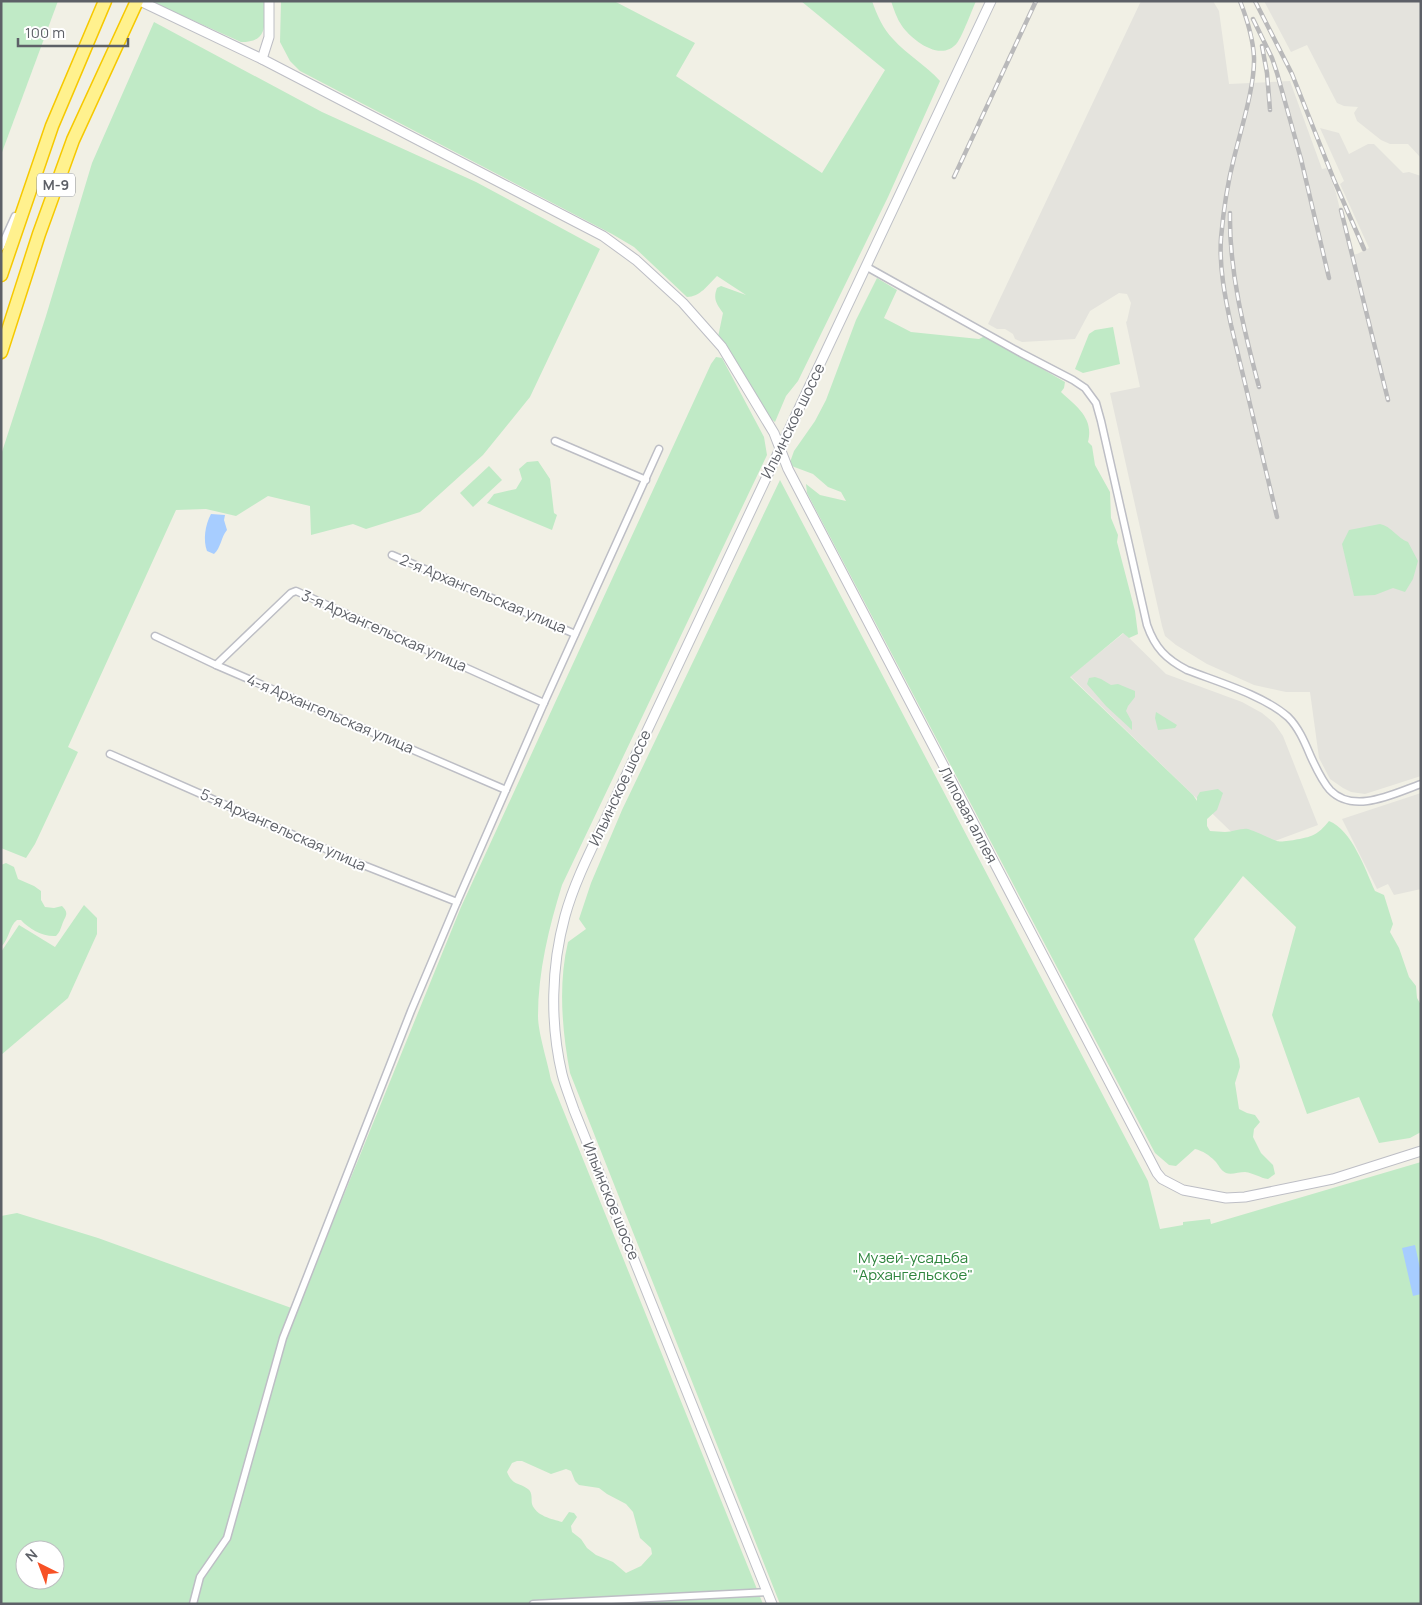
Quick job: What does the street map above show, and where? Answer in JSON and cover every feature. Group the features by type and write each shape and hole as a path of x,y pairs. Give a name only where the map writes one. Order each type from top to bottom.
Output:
{"highway":[{"name":"М-9","path":"1,352 39,234 73,140 138,1"},
{"name":"М-9","path":"1,275 52,126 103,7"}],"street":[{"name":"Липовая аллея","path":"138,1 262,59 603,236 624,250 683,303 722,347 774,433 792,478 1083,1034 1157,1173 1162,1179 1183,1190 1226,1198 1245,1196 1333,1179 1421,1151"},
{"path":"262,59 268,37 269,1"},
{"name":"Ильинское шоссе","path":"772,1604 574,1110 563,1075 557,1046 554,983 558,952 565,916 580,876 712,591 867,267 991,1"},
{"path":"1,247 38,165"},
{"path":"867,267 1021,353 1067,376 1085,388 1096,403 1101,421 1146,625 1152,640 1161,651 1175,664 1187,670 1266,702 1280,710 1299,731 1326,783 1339,796 1361,802 1374,800 1421,784"},
{"path":"555,440 646,480"},
{"path":"193,1604 200,1577 227,1538 283,1338 411,1011 544,703 659,449"},
{"name":"2-я Архангельская улица","path":"392,555 575,634"},
{"name":"3-я Архангельская улица","path":"216,665 288,595 296,591 544,703"},
{"name":"4-я Архангельская улица","path":"155,636 216,665 506,790"},
{"name":"5-я Архангельская улица","path":"110,754 353,861 457,902"},
{"path":"533,1604 768,1592"}],"shaded area":[{"path":"1141,1 1213,1 1219,11 1229,84 1290,81 1322,169 1327,168 1336,193 1351,255 1369,248 1340,184 1344,181 1320,128 1339,133 1349,154 1368,144 1374,144 1403,173 1409,172 1421,176 1421,776 1365,794 1351,792 1330,779 1319,758 1310,692 1286,692 1254,685 1207,664 1165,636 1110,393 1140,387 1126,322 1131,303 1127,294 1119,293 1090,311 1075,339 1022,342 1015,339 1013,334 1005,329 997,329 988,324"},
{"path":"1264,1 1421,1 1421,158 1408,144 1390,144 1381,140 1357,121 1354,113 1358,107 1344,106 1337,103 1307,45 1291,52"},
{"path":"1124,633 1166,674 1242,702 1262,713 1274,723 1283,736 1318,825 1250,850 1070,676"},
{"path":"1421,793 1421,889 1394,895 1388,884 1377,889 1342,819"}],"green space":[{"path":"1,1 58,1 1,155"},
{"path":"264,1 264,24 261,35 257,39 241,42 152,2"},
{"path":"281,1 614,1 695,43 676,76 822,173 885,70 801,1 872,1 889,35 940,81 888,197 798,381 786,396 775,422 769,417 718,337 723,313 716,301 717,288 721,286 746,295 717,276 700,293 687,297 634,247 612,234 300,71 290,61 280,42"},
{"path":"891,1 976,1 957,43 950,49 943,51 927,47 907,32 900,23"},
{"path":"154,22 322,112 476,182 600,249 530,397 483,455 420,512 366,529 353,524 311,535 310,506 268,496 236,516 206,509 176,510 68,747 78,752 35,844 26,858 1,848 1,455 46,316 92,163"},
{"path":"877,278 897,290 884,318 911,332 979,339 985,336 1065,382 1061,392 1083,414 1089,426 1088,442 1092,446 1095,465 1110,492 1111,518 1118,535 1117,542 1135,611 1138,634 1129,638 1123,633 1070,677 1197,801 1200,792 1218,789 1223,793 1217,810 1207,819 1207,826 1210,831 1225,832 1248,829 1277,841 1284,841 1314,835 1329,821 1337,826 1351,841 1375,891 1384,895 1393,924 1390,932 1399,948 1409,977 1416,986 1417,998 1421,1005 1421,1132 1410,1138 1379,1143 1359,1097 1307,1114 1272,1015 1296,927 1243,876 1194,939 1239,1059 1240,1067 1235,1083 1239,1109 1255,1115 1260,1122 1254,1129 1253,1137 1261,1153 1273,1165 1275,1174 1268,1179 1245,1172 1226,1173 1210,1157 1195,1149 1176,1166 1169,1165 1155,1153 807,493 806,484 820,495 846,501 841,492 828,487 813,474 789,465 794,451 815,421 826,400 856,320"},
{"path":"1113,327 1120,364 1083,373 1075,369 1089,334 1095,330"},
{"path":"716,357 722,358 764,437 767,455 562,885 545,950 538,999 538,1023 551,1080 763,1604 1,1604 1,1216 17,1213 98,1238 297,1310 461,907 711,364","holes":["522,1461 551,1474 566,1469 571,1471 579,1485 599,1488 626,1504 633,1512 640,1538 651,1548 652,1554 641,1566 626,1573 613,1562 596,1555 572,1532 571,1526 577,1517 574,1513 569,1512 562,1522 545,1516 534,1508 530,1491 514,1482 507,1472 512,1463"]},
{"path":"538,461 550,479 554,513 557,515 552,530 487,503 494,494 516,489 522,479 519,469 527,462"},
{"path":"489,466 502,480 473,507 460,493"},
{"name":"Музей-усадьба \"Архангельское\"","path":"780,480 1148,1181 1160,1229 1183,1225 1183,1222 1210,1219 1211,1224 1421,1162 1421,1604 780,1604 570,1073 563,1024 562,991 568,942 586,929 579,919 591,883 622,810"},
{"path":"1380,524 1408,542 1418,561 1413,579 1405,592 1393,588 1375,595 1354,596 1342,544 1349,530"},
{"path":"1095,677 1111,685 1118,684 1135,691 1135,697 1126,711 1132,722 1132,730 1106,706 1087,684 1089,678"},
{"path":"1156,712 1177,725 1175,728 1158,730 1155,718"},
{"path":"6,863 14,867 18,879 41,891 41,900 45,907 54,908 62,906 66,911 60,931 56,936 41,934 21,920 17,920 12,925 1,947 1,865"},
{"path":"84,905 97,918 97,934 68,998 1,1055 1,952 19,925 55,947"}],"water":[{"path":"211,514 225,515 224,520 227,530 214,554 207,551 205,542 206,528"},
{"path":"1415,1245 1421,1273 1421,1294 1413,1296 1402,1248"}],"railway":[{"path":"954,177 1036,1"},
{"path":"1240,1 1251,36 1254,68 1224,209 1221,260 1231,325 1277,517"},
{"path":"1255,1 1292,74 1364,249"},
{"path":"1253,19 1272,58 1277,73 1301,159 1329,278"},
{"path":"1262,46 1267,73 1270,110"},
{"path":"1341,210 1388,400"},
{"path":"1230,213 1230,235 1238,301 1259,387"}]}
